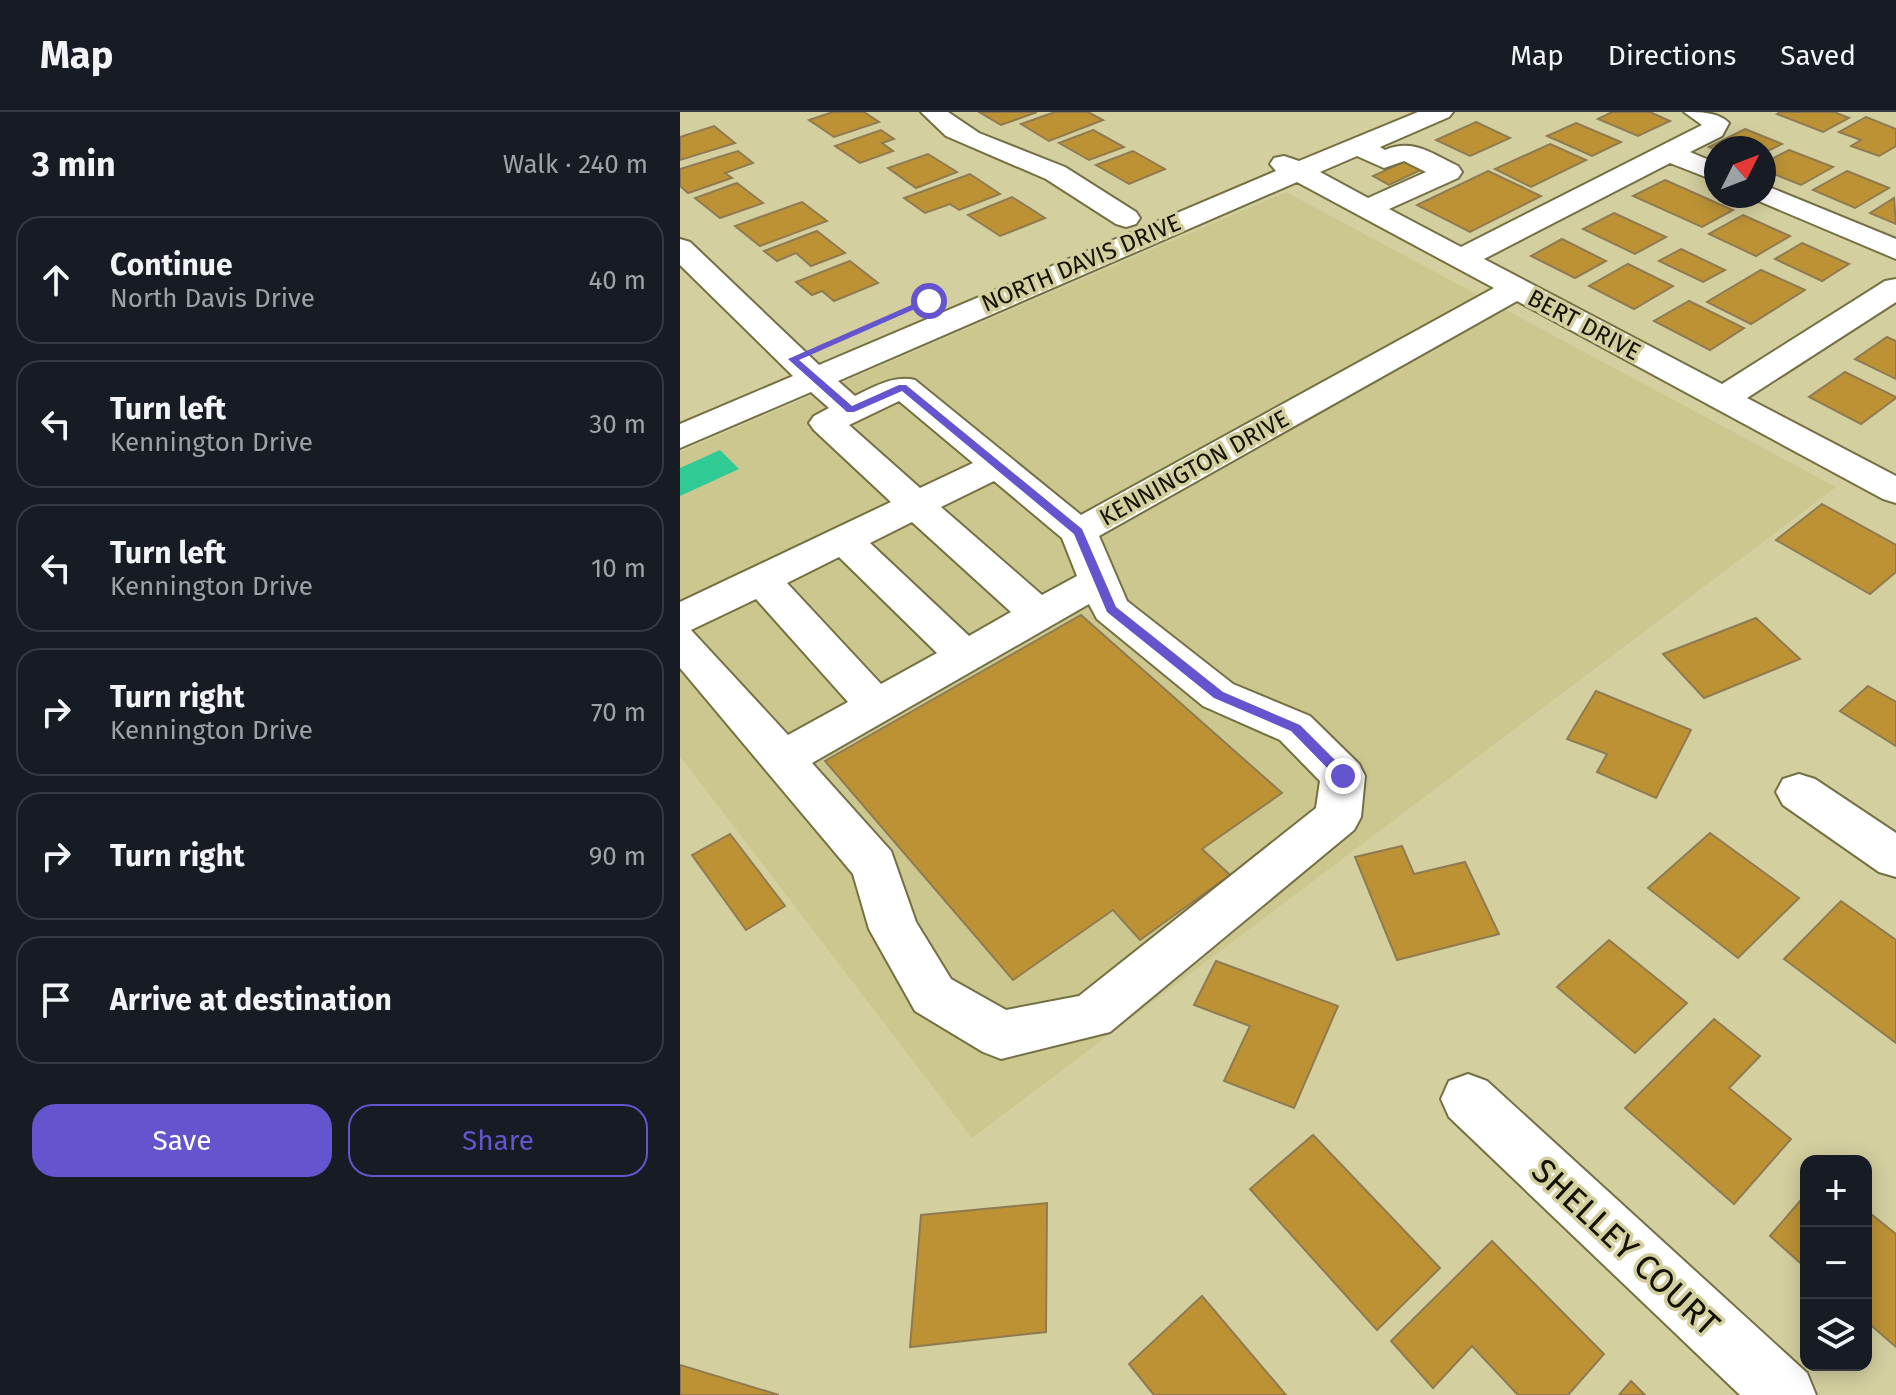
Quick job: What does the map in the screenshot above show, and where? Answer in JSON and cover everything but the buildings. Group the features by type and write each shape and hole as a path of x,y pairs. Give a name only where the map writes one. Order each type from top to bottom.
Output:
{"street":[{"path":"934,112 940,122 962,135 1048,169 1126,218"},
{"name":"NORTH DAVIS DRIVE","path":"680,406 804,368 1150,233 1287,165 1383,112"},
{"name":"NORTH DAVIS DRIVE","path":"680,437 804,368 1126,218 1287,165 1360,147 1440,112"},
{"path":"1460,259 1713,130 1716,123 1697,112"},
{"path":"1360,147 1384,160 1405,151 1448,172 1368,208"},
{"path":"1668,152 1704,168"},
{"name":"BERT DRIVE","path":"1287,165 1896,491"},
{"path":"1776,198 1896,250"},
{"path":"680,248 851,410 826,423 1039,615"},
{"name":"KENNINGTON DRIVE","path":"851,410 903,387 1078,532 1517,288"},
{"path":"1722,399 1896,288"},
{"path":"680,619 997,465"},
{"path":"680,641 874,865 894,929 933,995 1001,1035 1092,1016 1338,817 1343,776 1295,728 1218,695 1111,609 1078,532"},
{"path":"844,540 965,656"},
{"path":"761,580 876,706"},
{"path":"782,759 1099,581"},
{"path":"1799,792 1896,858"},
{"name":"SHELLEY COURT","path":"1468,1099 1785,1395"}],"shaded area":[{"path":"1286,192 1836,487 972,1138 680,756 680,452"}],"green space":[{"path":"720,450 739,469 680,496 680,468"}],"route":[{"path":"929,301 793,359 851,410 903,387 1078,532 1111,609 1218,695 1295,728 1343,776"}]}
